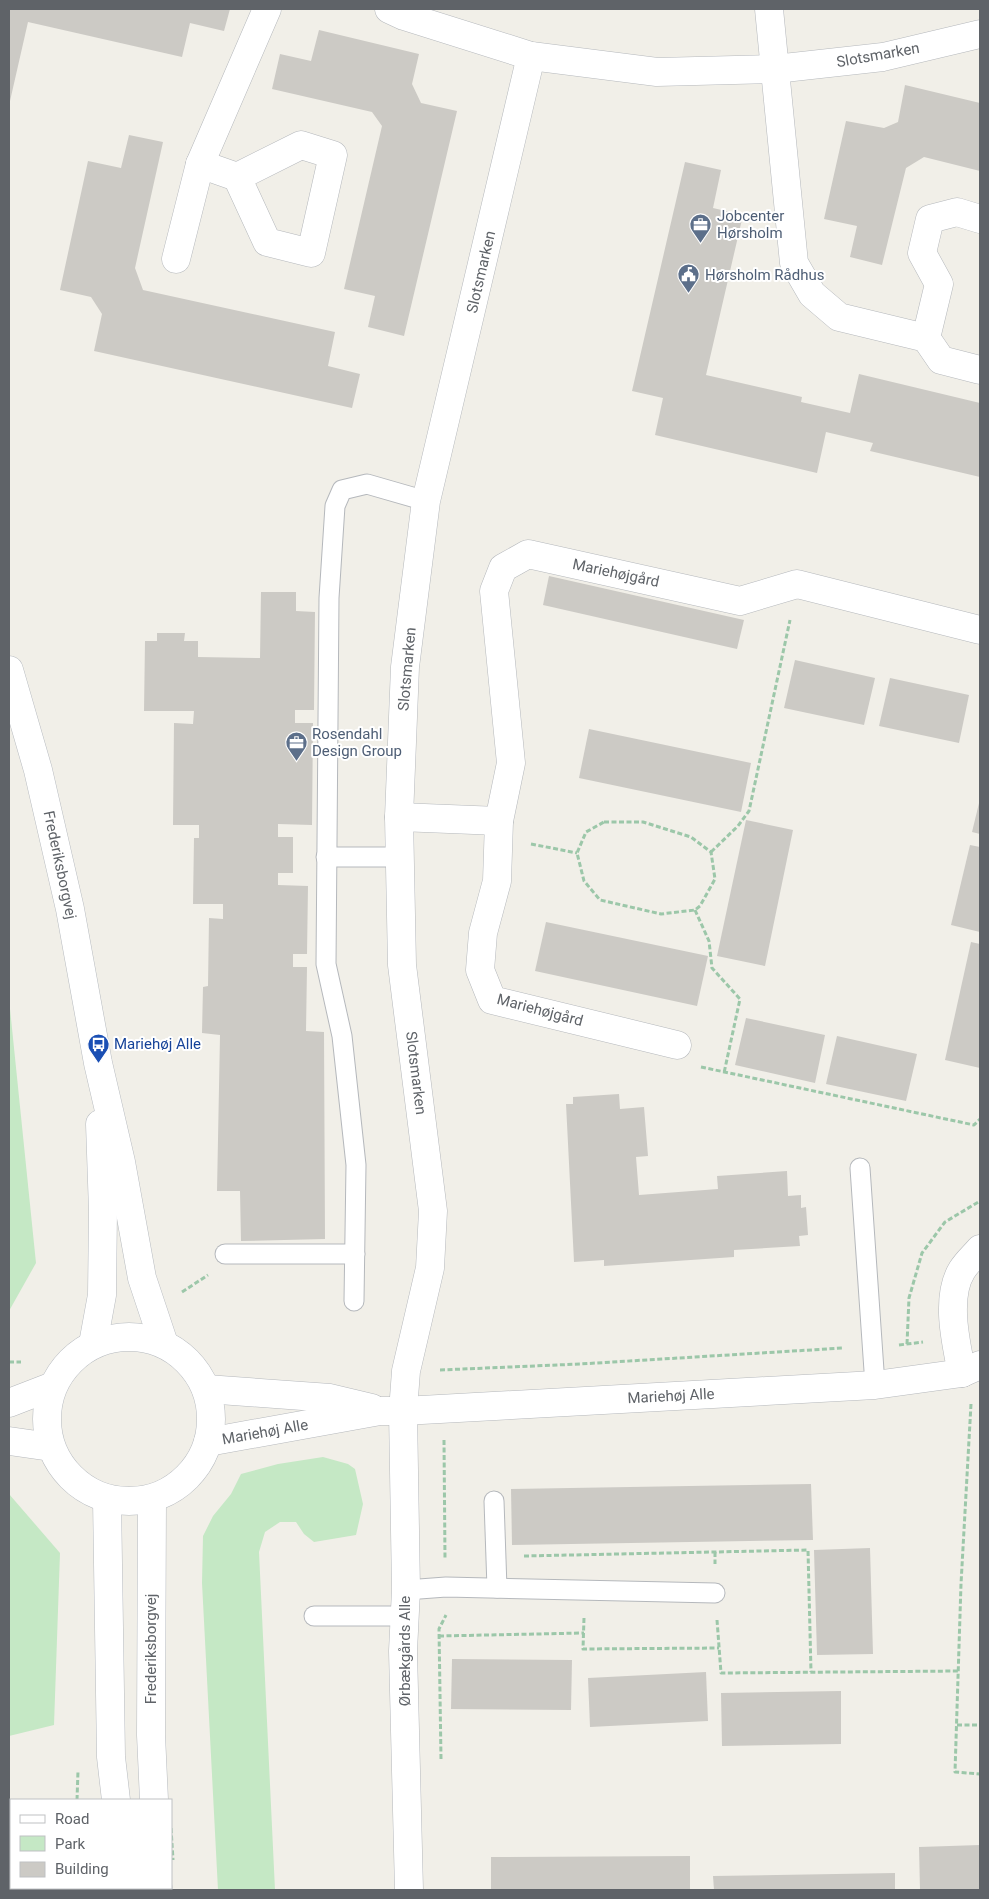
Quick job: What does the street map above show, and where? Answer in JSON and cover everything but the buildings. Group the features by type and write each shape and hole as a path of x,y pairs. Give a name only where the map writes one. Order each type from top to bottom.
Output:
{"street":[{"path":"176,260 200,164 267,9"},
{"name":"Slotsmarken","path":"389,9 404,16 532,56 657,72 775,69 883,57 980,34"},
{"path":"770,9 794,263 812,294 839,317 926,338 941,360 980,370"},
{"name":"Slotsmarken","path":"392,1411 406,1371 430,1268 433,1210 402,965 399,817 405,667 426,501 532,56"},
{"path":"200,164 237,177"},
{"path":"926,338 939,284 922,253 930,219 957,212 980,219"},
{"name":"Mariehøjgård","path":"677,1045 492,1000 480,970 483,933 497,881 499,829 511,763 494,591 502,568 528,554 740,601 798,584"},
{"path":"798,584 980,630"},
{"name":"Frederiksborgvej","path":"9,670 43,788 70,909 98,1063 121,1162 142,1278 164,1344"},
{"path":"399,817 499,829"},
{"name":"Frederiksborgvej","path":"93,1344 102,1295 103,1211 98,1063"},
{"path":"971,1369 954,1337 953,1298 961,1270 980,1249"},
{"path":"116,1337 141,1337 164,1344 179,1353 192,1366 206,1389 211,1416 208,1442 200,1461 187,1478 171,1490 152,1499 130,1502 107,1499 83,1488 63,1470 51,1447 46,1416 53,1386 71,1360 93,1344 116,1337"},
{"name":"Mariehøj Alle","path":"208,1442 392,1411 875,1385 971,1369"},
{"path":"9,1403 53,1386"},
{"name":"Mariehøj Alle","path":"206,1389 330,1398 392,1411"},
{"name":"Ørbækgårds Alle","path":"392,1411 405,1603 409,1890"},
{"path":"9,1441 51,1447"},
{"path":"107,1499 111,1757 116,1799"},
{"name":"Frederiksborgvej","path":"152,1499 151,1734 154,1799"}],"lane":[{"path":"354,1301 356,1166 342,1036 326,964 329,598 336,506 342,490 368,484 426,501"},
{"path":"326,857 400,857"},
{"path":"860,1168 875,1385"},
{"path":"225,1254 355,1254"},
{"path":"494,1501 497,1588"},
{"path":"314,1616 405,1603 446,1587 715,1593"}],"path":[{"path":"711,852 738,826 749,811 798,584"},
{"path":"604,822 643,822 691,838 711,852 715,879 700,906 694,910 661,914 600,900 584,881 577,853 586,832 604,822"},
{"path":"499,829 577,853"},
{"path":"694,910 709,941 712,968 740,999 724,1073"},
{"path":"677,1045 703,1069 974,1125 980,1119"},
{"path":"406,1371 580,1364 907,1344 954,1337"},
{"path":"971,1369 972,1396 961,1584 955,1772 980,1774"},
{"path":"441,1763 439,1630 448,1610 443,1409 446,1370"},
{"path":"715,1552 715,1593 721,1673 959,1671"},
{"path":"585,1590 583,1649 719,1648"},
{"path":"439,1636 584,1633"},
{"path":"957,1725 980,1725"}],"green space":[{"path":"9,999 36,1263 9,1311"},
{"path":"323,1457 348,1464 355,1469 363,1504 356,1535 314,1542 304,1534 296,1522 280,1522 265,1532 259,1552 275,1890 218,1890 202,1583 203,1536 213,1516 231,1494 241,1474 278,1464"},
{"path":"9,1494 60,1553 54,1725 9,1736"}],"place":[{"name":"Jobcenter Hørsholm","path":"701,244"},
{"name":"Hørsholm Rådhus","path":"689,294"},
{"name":"Rosendahl Design Group","path":"296,762"},
{"name":"Mariehøj Alle","path":"98,1063"}]}
